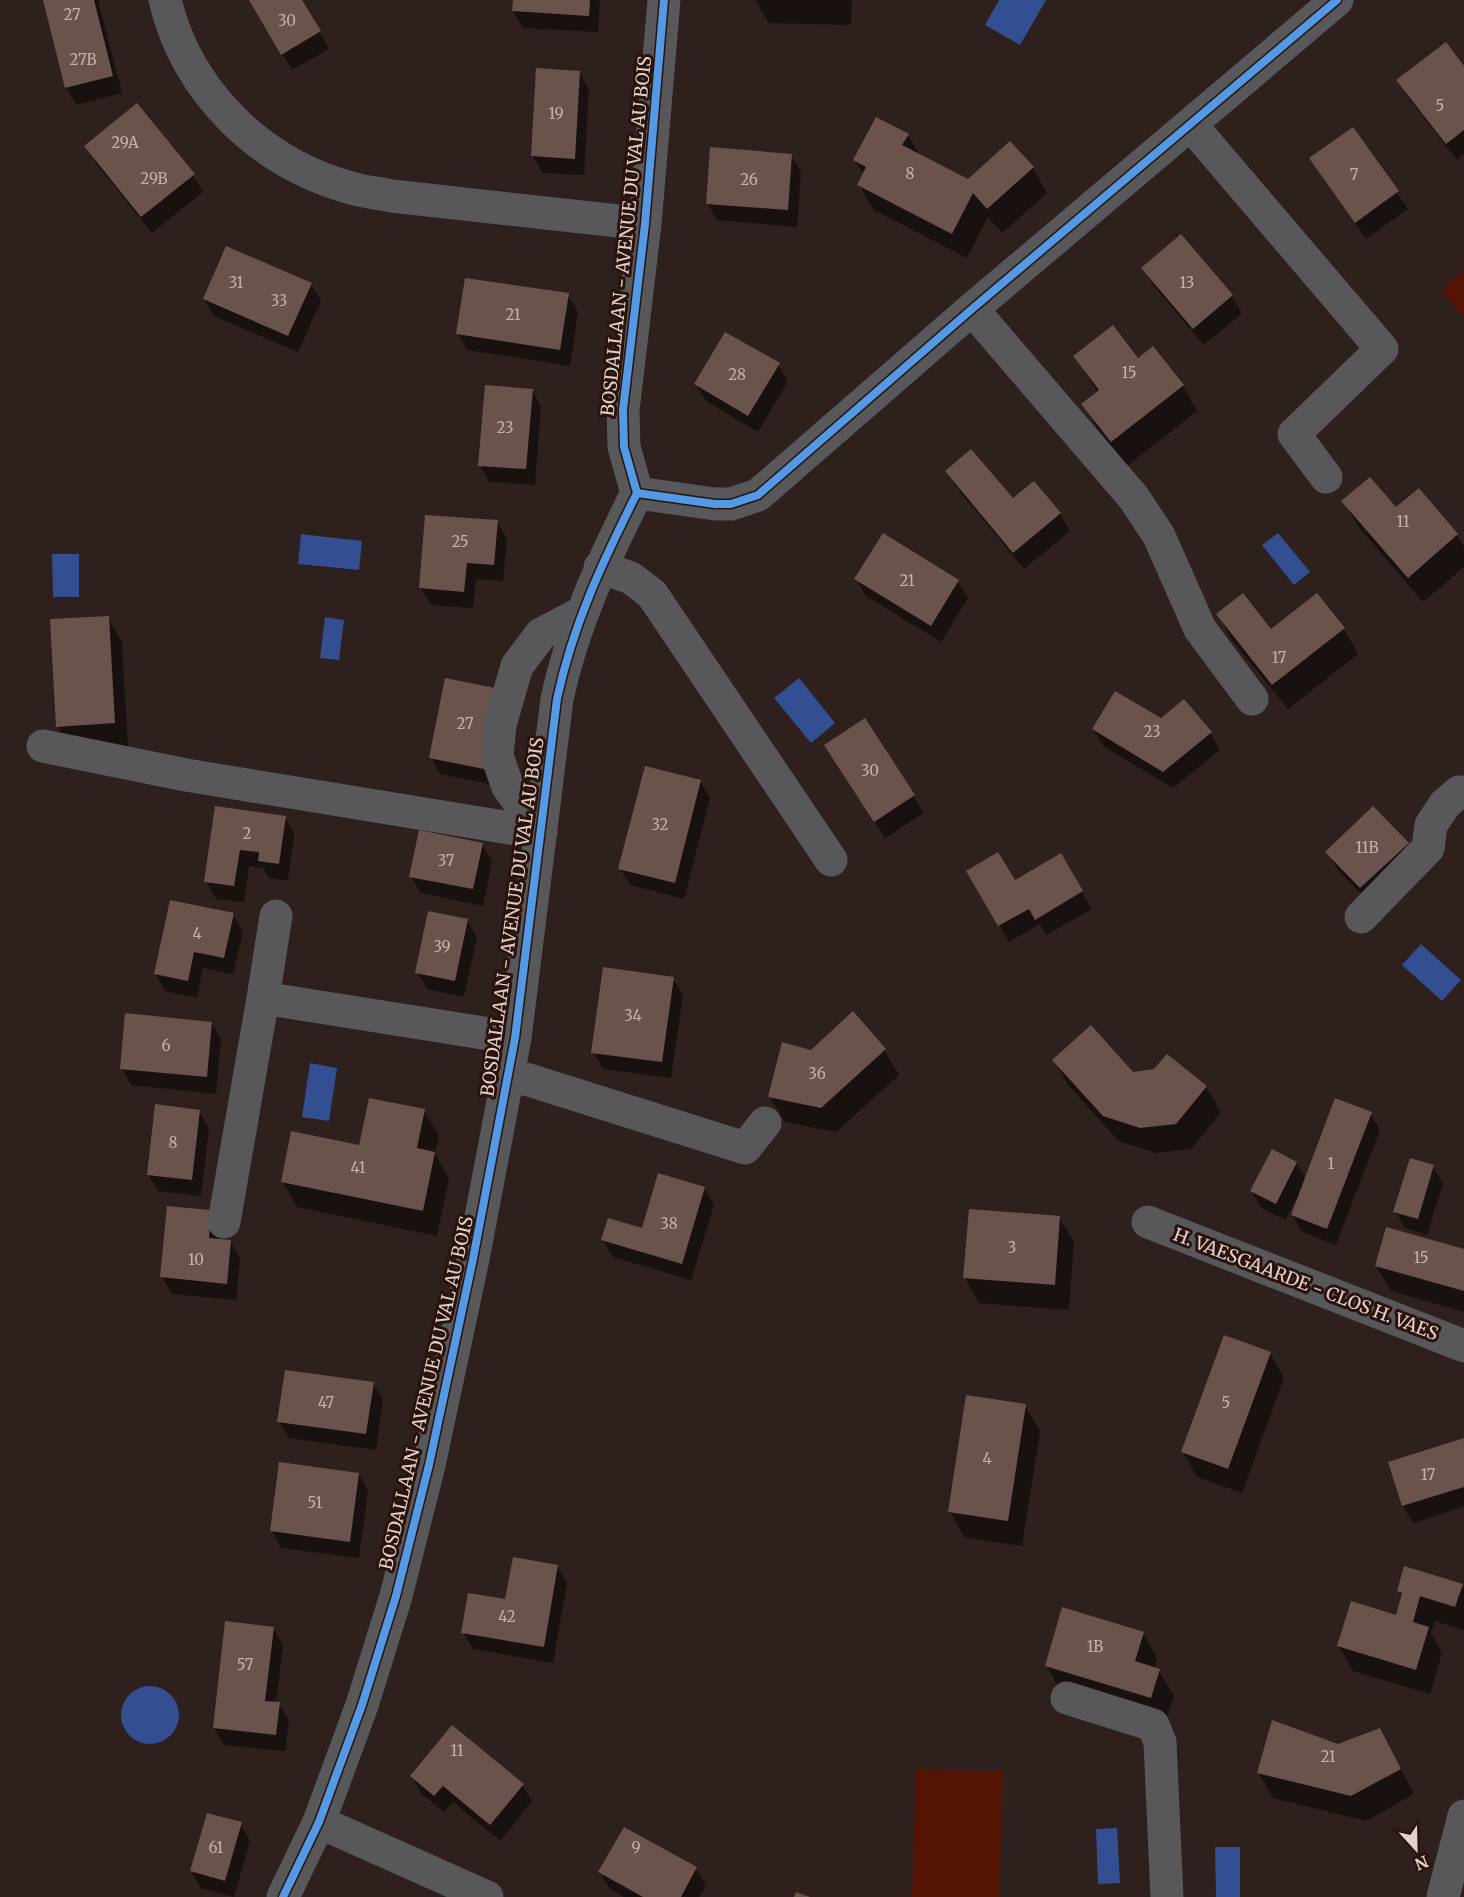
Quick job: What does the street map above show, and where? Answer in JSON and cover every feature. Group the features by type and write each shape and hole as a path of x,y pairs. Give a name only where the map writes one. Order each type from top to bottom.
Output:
{"street":[{"path":"165,0 181,49 202,86 224,113 255,139 288,161 320,177 351,188 392,196 645,224"},
{"name":"BOSDALLAAN - AVENUE DU VAL AU BOIS","path":"283,1897 319,1822 362,1705 396,1596 429,1465 515,1038 557,699 565,662 581,613 600,567 637,493 629,469 622,430 645,224 664,0"},
{"path":"637,493 715,504 731,504 758,495 972,309 1337,0"},
{"path":"1191,125 1382,349 1294,434 1326,477"},
{"path":"972,309 1134,498 1159,536 1200,629 1252,699"},
{"path":"600,567 631,578 652,594 831,860"},
{"path":"541,833 508,787 497,756 500,724 517,666 540,634 581,613"},
{"path":"43,746 186,775 541,833"},
{"path":"1360,917 1428,848 1431,825 1445,804 1459,792 1464,792"},
{"path":"224,1222 276,916"},
{"path":"263,998 515,1038"},
{"path":"507,1076 541,1084 745,1148 765,1123"},
{"name":"H. VAESGAARDE - CLOS H. VAES","path":"1148,1222 1464,1346"},
{"path":"1068,1698 1153,1725 1160,1742 1167,1897"},
{"path":"1443,1897 1464,1816"},
{"path":"319,1822 487,1897"}],"shaded area":[{"path":"1464,271 1464,318 1441,290"},
{"path":"916,1769 1003,1772 999,1897 912,1897"}],"water":[{"path":"999,0 1046,0 1020,45 985,25"},
{"path":"1278,533 1310,572 1294,585 1262,545"},
{"path":"301,534 362,541 359,570 298,564"},
{"path":"52,554 79,554 79,597 53,597"},
{"path":"325,617 344,620 339,660 320,658"},
{"path":"799,678 835,723 811,743 774,698"},
{"path":"1421,944 1461,980 1442,1001 1402,965"},
{"path":"310,1063 337,1068 329,1121 302,1117"},
{"path":"144,1686 156,1686 171,1694 179,1709 179,1721 171,1736 156,1744 144,1744 129,1736 121,1721 121,1709 129,1694"},
{"path":"1117,1828 1120,1883 1098,1884 1096,1829"},
{"path":"1215,1847 1240,1847 1240,1897 1216,1897"}],"building":[{"path":"43,0 94,0 113,76 65,88"},
{"path":"249,0 302,0 321,31 281,55"},
{"path":"513,0 590,0 589,16 512,11"},
{"path":"1446,42 1464,66 1464,130 1446,144 1396,80"},
{"path":"536,68 580,71 575,159 531,156"},
{"path":"137,103 195,174 141,217 84,146"},
{"path":"876,117 909,134 902,145 968,179 1010,141 1034,167 987,209 973,193 952,234 857,185 866,167 853,160"},
{"path":"1353,127 1399,191 1355,223 1309,158"},
{"path":"710,147 792,154 788,210 706,204"},
{"path":"1181,234 1233,295 1193,329 1141,268"},
{"path":"226,246 312,283 288,336 203,299"},
{"path":"465,278 569,293 560,350 456,334"},
{"path":"1113,325 1138,358 1153,346 1184,385 1111,442 1081,404 1099,390 1073,356"},
{"path":"725,332 780,363 748,416 694,384"},
{"path":"485,385 533,389 526,469 478,466"},
{"path":"971,449 1013,498 1034,481 1061,513 1013,553 945,471"},
{"path":"1370,477 1396,507 1419,488 1458,534 1408,578 1341,501"},
{"path":"425,515 498,520 494,565 467,563 464,592 419,588"},
{"path":"883,533 959,580 931,626 854,579"},
{"path":"1243,593 1271,629 1317,593 1345,628 1272,685 1216,614"},
{"path":"109,616 115,723 56,727 50,619"},
{"path":"445,678 500,689 484,769 429,758"},
{"path":"1115,691 1161,718 1184,699 1212,732 1163,772 1092,729"},
{"path":"865,718 915,795 874,822 824,745"},
{"path":"645,766 701,780 675,883 618,869"},
{"path":"215,806 286,816 279,864 258,861 259,852 240,850 234,886 204,882"},
{"path":"1373,806 1409,843 1360,888 1325,852"},
{"path":"419,830 483,843 473,889 409,877"},
{"path":"998,852 1015,880 1061,853 1083,891 1035,920 1029,909 998,926 966,871"},
{"path":"170,900 234,913 224,958 194,952 188,981 154,974"},
{"path":"428,911 468,919 455,981 415,973"},
{"path":"603,967 674,977 662,1062 591,1053"},
{"path":"853,1011 886,1049 821,1108 768,1097 782,1042 811,1050"},
{"path":"125,1013 212,1022 207,1077 120,1069"},
{"path":"1091,1025 1133,1072 1154,1069 1167,1054 1207,1086 1176,1124 1140,1128 1103,1116 1052,1060"},
{"path":"369,1098 425,1109 417,1148 435,1152 423,1211 281,1182 291,1131 359,1145"},
{"path":"1335,1098 1372,1112 1327,1229 1291,1215"},
{"path":"155,1104 200,1110 192,1180 147,1175"},
{"path":"1272,1149 1297,1162 1276,1204 1250,1191"},
{"path":"1410,1158 1434,1165 1418,1219 1393,1212"},
{"path":"658,1173 705,1187 682,1264 601,1240 608,1218 642,1228"},
{"path":"167,1206 211,1210 209,1238 231,1240 227,1284 160,1277"},
{"path":"969,1209 1060,1216 1055,1285 963,1278"},
{"path":"1386,1227 1464,1249 1464,1291 1375,1266"},
{"path":"1224,1335 1271,1352 1228,1469 1181,1452"},
{"path":"285,1370 374,1382 366,1434 277,1422"},
{"path":"966,1395 1026,1404 1008,1521 948,1512"},
{"path":"1464,1438 1464,1487 1402,1506 1388,1462"},
{"path":"279,1462 359,1473 350,1542 270,1531"},
{"path":"513,1557 558,1565 544,1647 461,1633 468,1593 505,1599"},
{"path":"1404,1566 1463,1584 1455,1607 1420,1596 1413,1622 1429,1627 1416,1670 1337,1646 1351,1601 1396,1615 1402,1593 1397,1591"},
{"path":"1062,1607 1144,1632 1135,1661 1160,1669 1151,1698 1045,1666"},
{"path":"225,1621 274,1627 265,1701 280,1702 276,1735 213,1728"},
{"path":"1272,1720 1338,1744 1380,1728 1401,1769 1351,1796 1257,1773"},
{"path":"452,1725 524,1784 490,1825 443,1786 434,1796 410,1776"},
{"path":"207,1813 242,1822 225,1881 190,1871"},
{"path":"624,1827 697,1867 681,1897 643,1897 598,1872"},
{"path":"796,1892 810,1897 794,1897"}],"cycle path":[{"path":"283,1897 319,1822 362,1705 396,1596 429,1465 473,1259 515,1038 557,699 571,645 590,593 637,493 624,447 623,410 645,224 664,0"},
{"path":"637,493 715,504 731,504 758,495 972,309 1337,0"}]}
